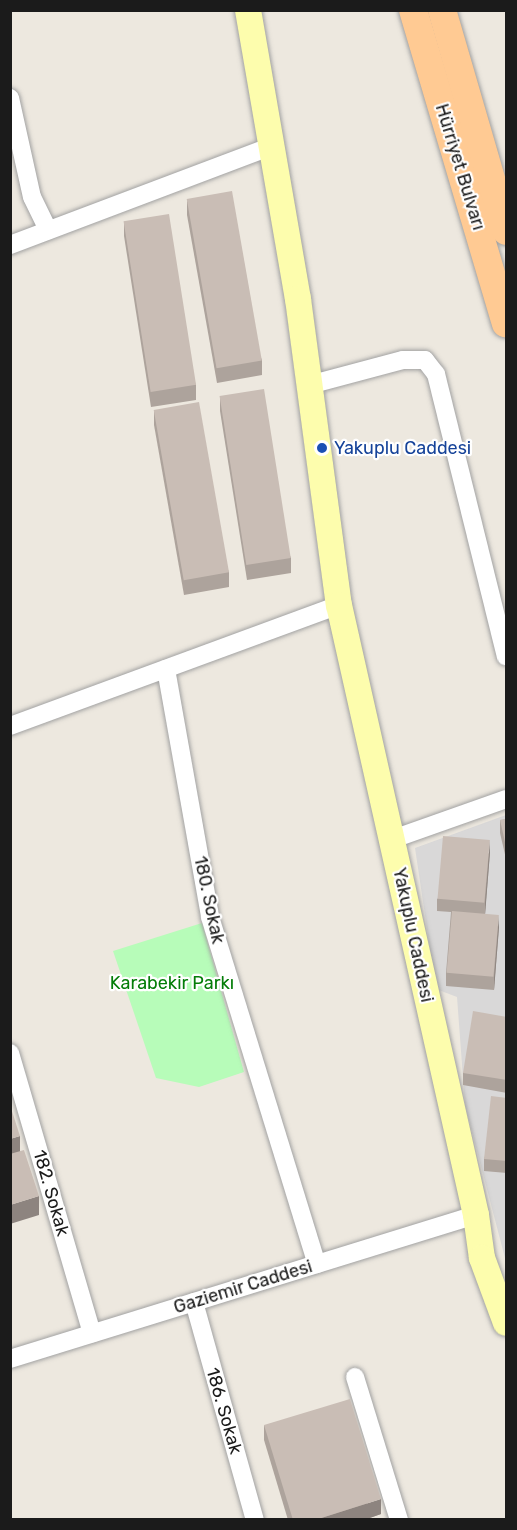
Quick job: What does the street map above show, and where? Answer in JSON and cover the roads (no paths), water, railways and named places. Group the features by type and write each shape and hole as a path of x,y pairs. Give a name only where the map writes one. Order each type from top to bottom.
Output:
{"main road":[{"name":"Hürriyet Bulvarı","path":"413,10 507,323"},
{"name":"Hürriyet Bulvarı","path":"442,10 507,231"}],"street":[{"name":"Yakuplu Caddesi","path":"248,10 309,385 339,604 476,1215 482,1258 507,1323"},
{"path":"10,98 32,197 48,230"},
{"path":"10,245 269,147"},
{"path":"309,385 403,360 425,360 436,374 507,656"},
{"path":"10,726 339,604"},
{"name":"180. Sokak","path":"166,669 210,917 317,1264"},
{"path":"393,839 507,799"},
{"name":"182. Sokak","path":"12,1064 92,1333"},
{"name":"Gaziemir Caddesi","path":"10,1359 476,1215"},
{"name":"186. Sokak","path":"194,1302 255,1520"},
{"path":"355,1377 399,1520"}],"place":[{"name":"Yakuplu Caddesi","path":"322,448"}],"park label":[{"name":"Karabekir Parkı","path":"172,983"}]}
